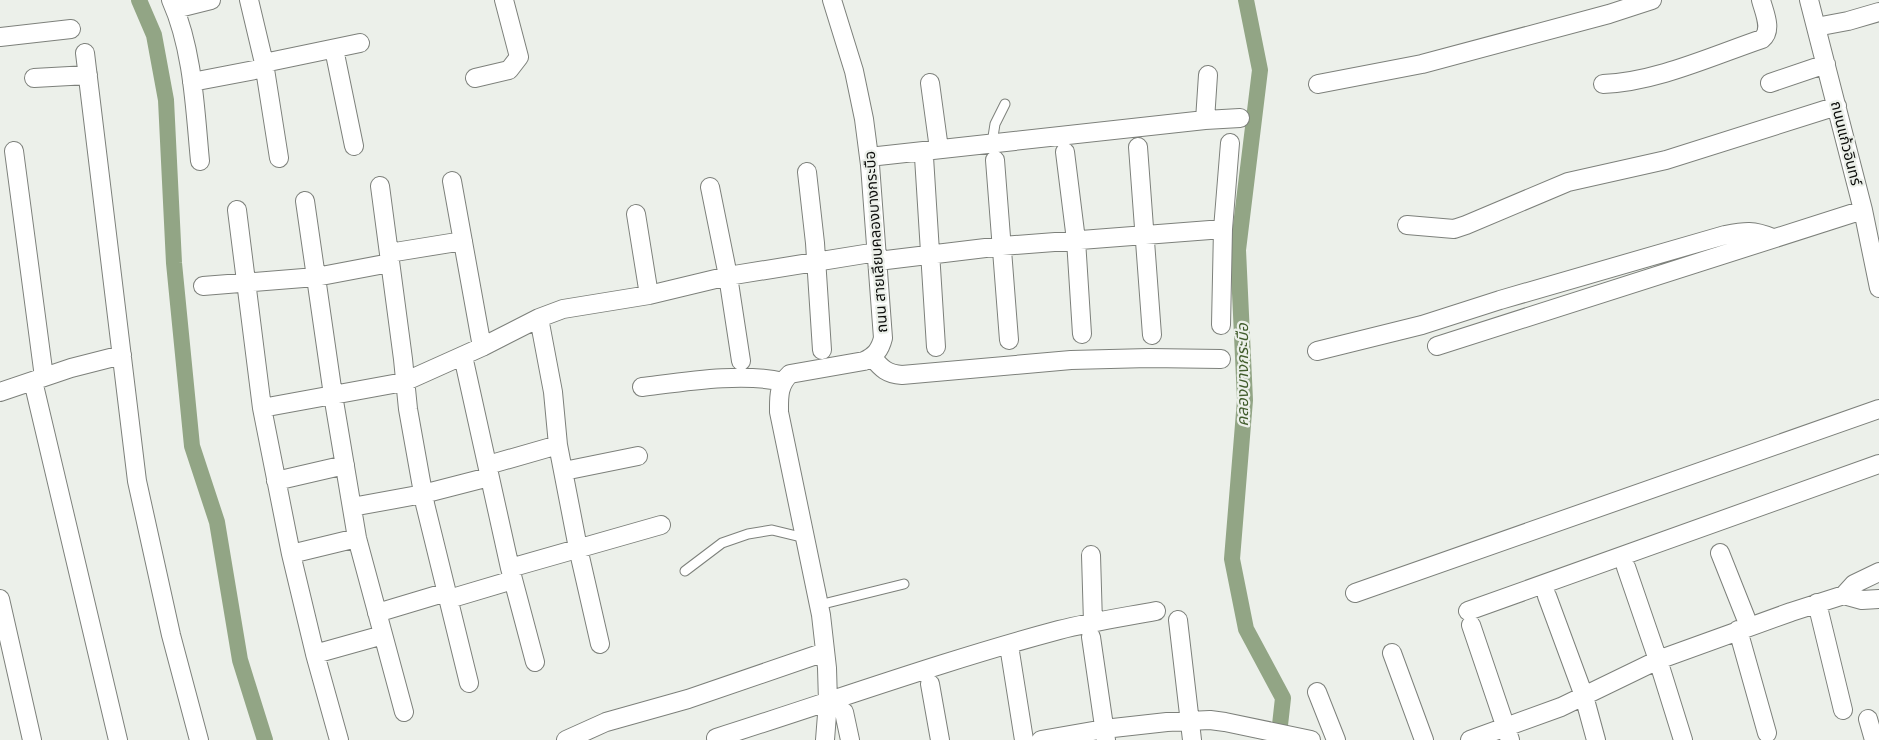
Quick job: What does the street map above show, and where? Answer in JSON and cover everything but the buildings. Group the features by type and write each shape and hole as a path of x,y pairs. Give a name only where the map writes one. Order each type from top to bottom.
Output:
{"street":[{"path":"200,161 192,82 173,5 211,0"},
{"path":"249,0 265,65 280,158"},
{"path":"475,78 509,70 519,57 504,0"},
{"path":"1318,84 1422,64 1609,14 1652,0"},
{"path":"1603,84 1618,84 1651,76 1762,39 1768,30 1761,0"},
{"name":"ถนนแก้วอินทร์","path":"1809,0 1838,106 1863,210 1875,244 1879,288"},
{"name":"ถนน สายเลียบคลองบางกระบือ","path":"835,1 854,71 864,119 869,157 883,338 881,346 872,357"},
{"path":"1816,27 1848,21 1879,12"},
{"path":"0,37 71,29"},
{"path":"192,82 360,43"},
{"path":"334,49 354,146"},
{"path":"85,53 137,481 171,635 199,740"},
{"path":"1770,83 1826,64"},
{"path":"34,78 88,75"},
{"path":"1205,120 1208,76"},
{"path":"930,84 932,153 930,254 936,347"},
{"path":"1407,225 1454,229 1568,182 1666,160 1838,106"},
{"path":"869,157 994,151 1205,120 1240,118"},
{"path":"1221,325 1223,230 1230,143"},
{"path":"1138,147 1152,336"},
{"path":"14,151 38,379 118,740"},
{"path":"994,151 1009,340"},
{"path":"1065,152 1076,240 1082,334"},
{"path":"807,172 822,350"},
{"path":"452,181 482,347"},
{"path":"380,186 404,360 404,382 423,494 468,683"},
{"path":"710,187 728,276 741,361"},
{"path":"305,201 333,395 358,538 404,712"},
{"path":"237,210 262,408 276,481 315,654 339,740"},
{"path":"1438,346 1863,210"},
{"path":"636,214 649,295"},
{"path":"262,408 404,382 482,347 539,318 563,309 649,295 728,276 877,256 930,254 1002,246 1223,230"},
{"path":"1317,351 1422,326 1500,300 1725,235 1747,230 1759,232 1772,238"},
{"path":"203,286 316,277 463,241"},
{"path":"539,318 552,392 558,446 578,548 600,644"},
{"path":"0,392 70,368 122,355"},
{"path":"463,356 512,574 535,662"},
{"path":"825,740 828,702 825,652 819,605 779,412 778,396 782,382 793,373 864,361 872,357 882,369 890,374 902,375 1071,360 1221,359"},
{"path":"642,387 737,378 769,379 782,382"},
{"path":"1355,593 1879,409"},
{"path":"352,507 423,494 558,446"},
{"path":"564,471 638,456"},
{"path":"1508,733 1470,618 1879,464"},
{"path":"276,481 345,466"},
{"path":"377,613 448,596 512,574 578,548 661,525"},
{"path":"291,554 358,538"},
{"path":"1720,553 1743,628 1767,733"},
{"path":"1091,555 1092,630 1105,734"},
{"path":"1626,567 1683,740"},
{"path":"1844,596 1854,584 1879,572"},
{"path":"1547,596 1584,696 1596,740"},
{"path":"1470,740 1508,733 1658,660 1743,628 1844,596 1862,600 1879,599"},
{"path":"0,599 32,740"},
{"path":"1818,603 1843,710"},
{"path":"716,738 965,658 1060,630 1092,630 1156,611"},
{"path":"1178,620 1192,740"},
{"path":"315,654 383,635"},
{"path":"566,740 606,722 688,699 825,652"},
{"path":"1010,652 1024,740"},
{"path":"1392,653 1424,740"},
{"path":"930,684 940,740"},
{"path":"1318,692 1336,740"},
{"path":"844,712 850,740"},
{"path":"1868,719 1874,740"},
{"path":"1041,740 1105,734 1190,721 1210,720 1243,725 1311,740"}],"lane":[{"path":"994,151 995,124 1005,104"},
{"path":"685,571 722,543 748,534 772,530 805,538"},
{"path":"819,605 904,584"}],"waterway":[{"path":"139,0 154,35 166,100 174,263 192,446 217,522 240,660 265,740"},
{"name":"คลองบางกระบือ","path":"1246,0 1260,70 1238,250 1245,400 1232,559 1246,629 1283,698 1280,725 1273,740"}]}
